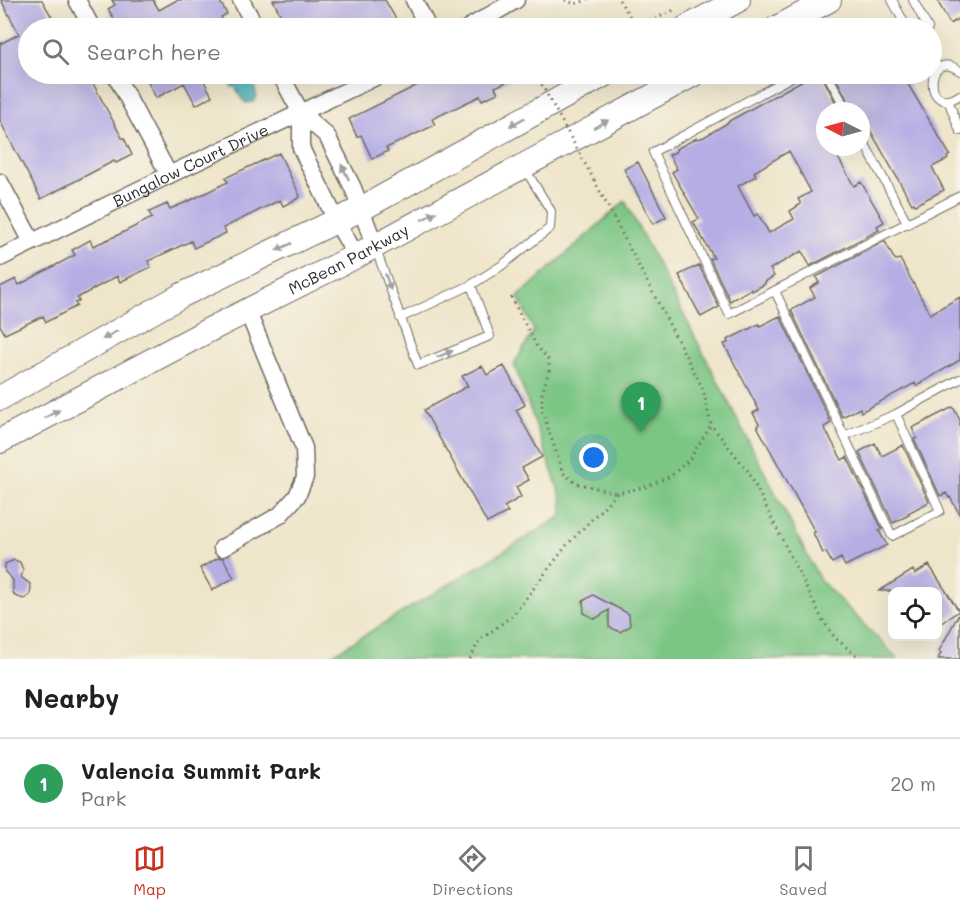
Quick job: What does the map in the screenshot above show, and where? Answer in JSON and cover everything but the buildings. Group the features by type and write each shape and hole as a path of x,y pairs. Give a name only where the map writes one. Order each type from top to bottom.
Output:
{"main road":[{"path":"684,18 738,0"},
{"path":"796,18 827,1"},
{"path":"0,398 182,295 337,222 587,84"},
{"name":"McBean Parkway","path":"0,441 365,251 675,84"}],"street":[{"path":"77,0 87,18"},
{"path":"241,0 251,18"},
{"path":"414,0 423,18"},
{"path":"485,18 516,0"},
{"path":"120,84 169,175"},
{"path":"285,84 301,113 327,136 353,188 361,209 365,251"},
{"name":"Bungalow Court Drive","path":"0,258 361,84"},
{"path":"301,113 302,148 337,222 365,251"},
{"path":"0,182 32,242"},
{"path":"222,548 280,514 297,496 305,477 304,448 248,310"}],"lane":[{"path":"892,0 902,18"},
{"path":"913,0 923,18"},
{"path":"942,68 949,66 960,71"},
{"path":"778,84 652,152 729,314 960,196"},
{"path":"832,84 842,102"},
{"path":"932,84 932,89 940,98 948,100 960,95"},
{"path":"948,100 960,131"},
{"path":"870,154 908,224"},
{"path":"400,318 471,285 501,266 550,228 551,211 523,166"},
{"path":"365,251 400,318 418,365 490,336 471,285"},
{"path":"775,291 892,536 940,511 896,414"},
{"path":"844,436 896,414 960,379"}],"path":[{"path":"565,0 576,4 588,0"},
{"path":"619,0 631,18"},
{"path":"541,84 703,389 711,424 748,471 822,619 835,638 861,659"},
{"path":"511,297 537,347 549,360 549,371 542,394 542,410 563,472 576,483 617,492 645,487 671,476 689,460 711,424"},
{"path":"470,659 479,641 514,614 566,546 617,492"}],"green space":[{"path":"625,201 820,580 898,659 325,659 562,516 562,499 514,364 534,331 518,297"}],"water":[{"path":"230,84 254,84 257,97 253,102 246,103 235,86 232,87"}],"place":[{"name":"Valencia Summit Park","path":"641,432"}]}
